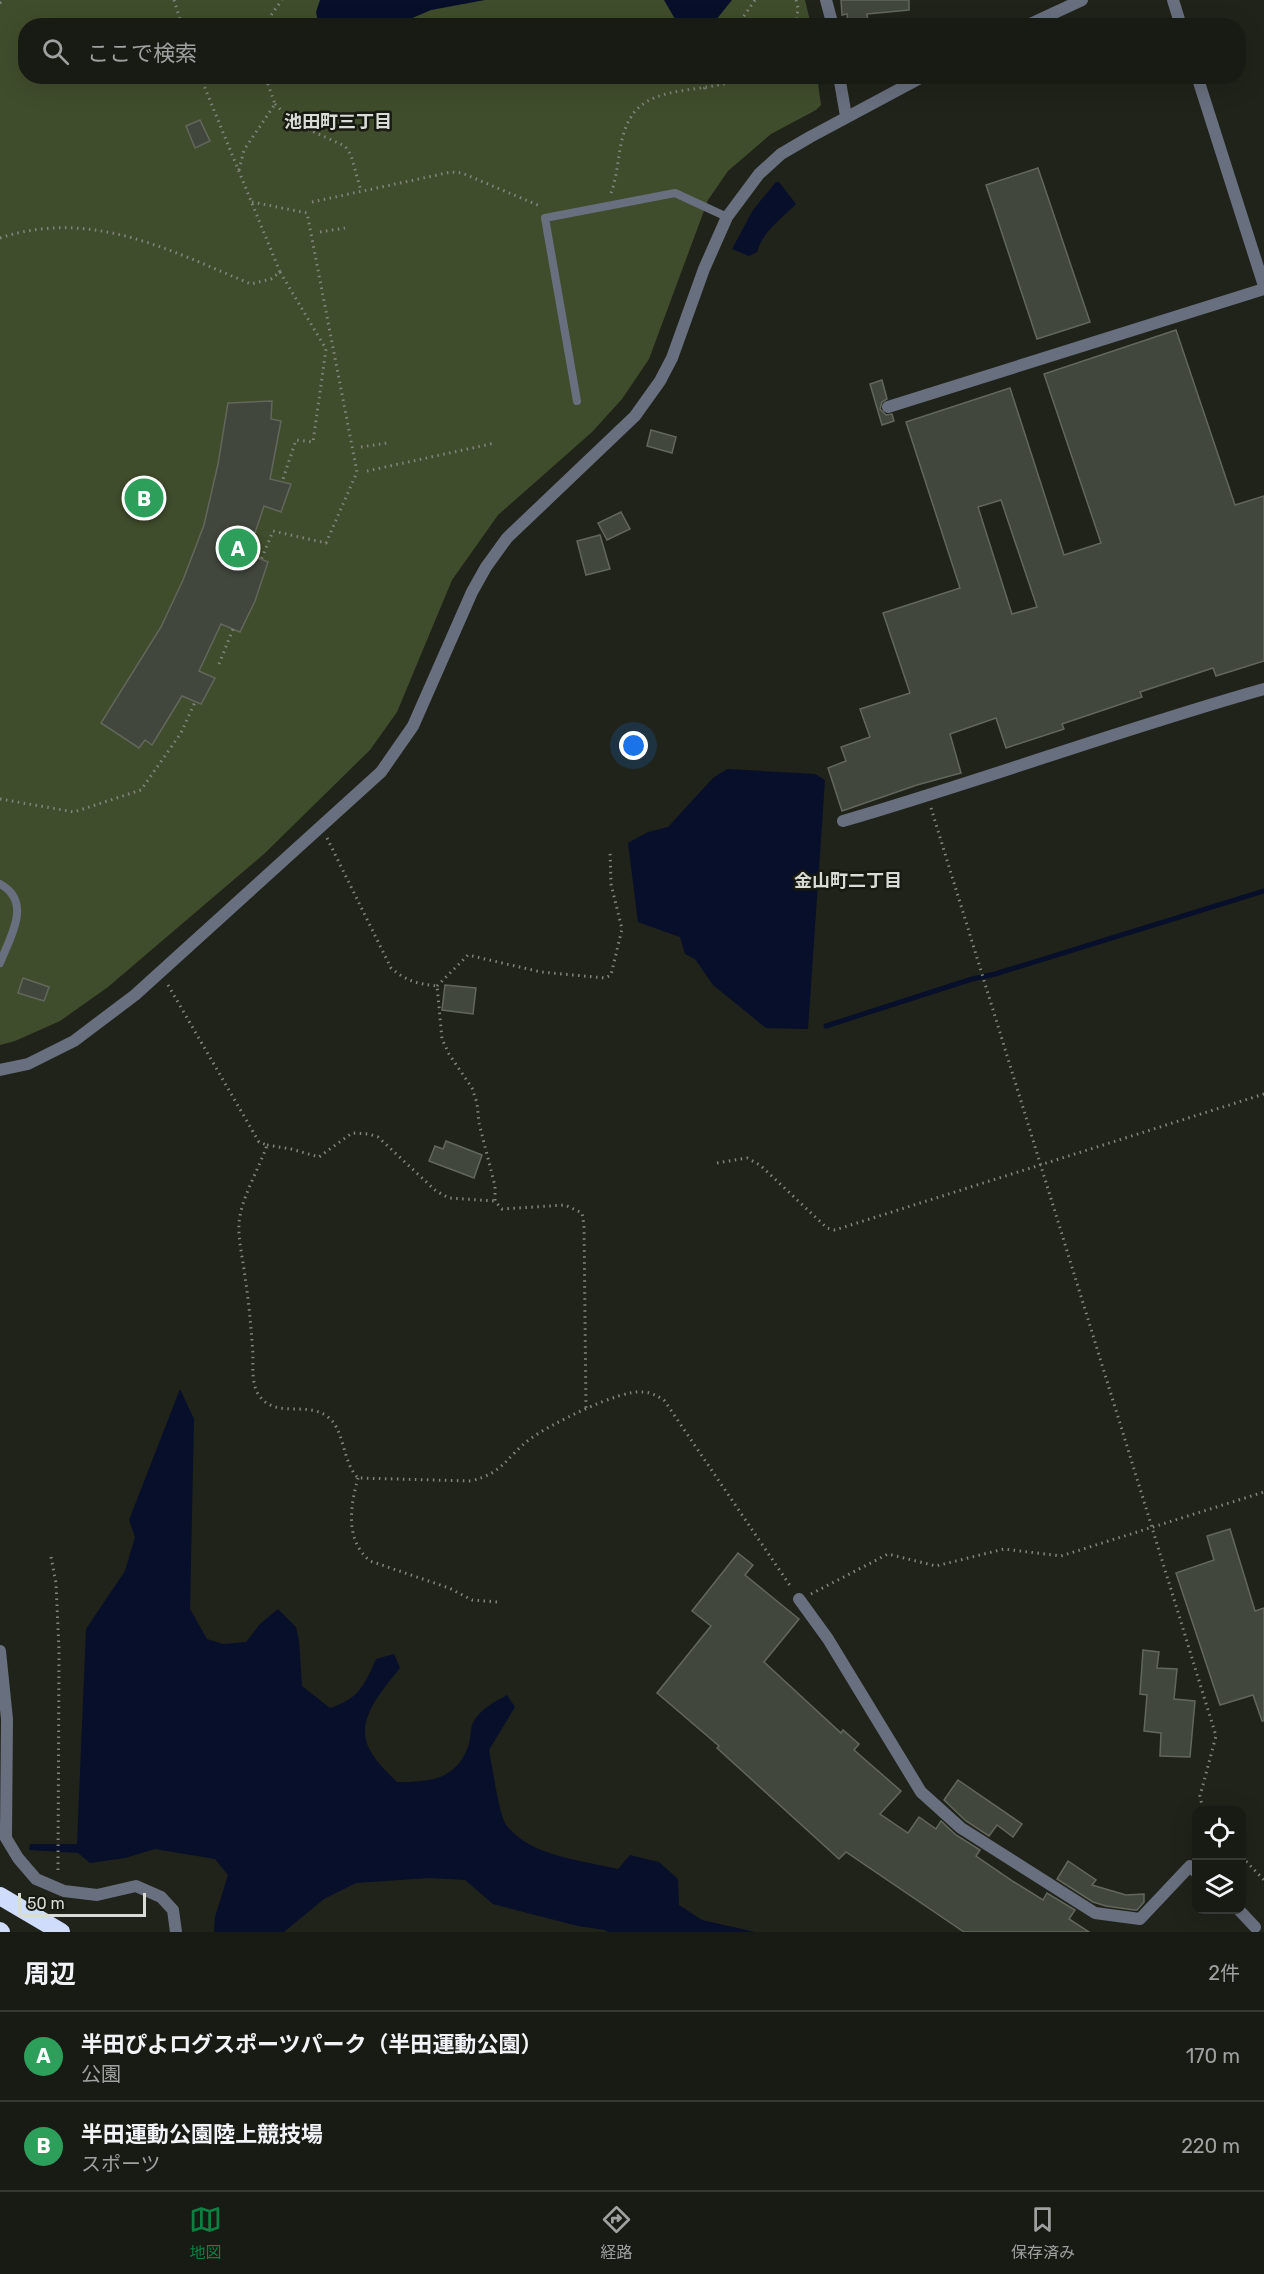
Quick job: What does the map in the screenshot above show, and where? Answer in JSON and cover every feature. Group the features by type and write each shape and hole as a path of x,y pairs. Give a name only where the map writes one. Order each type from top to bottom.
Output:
{"highway":[{"path":"0,1896 61,1932"}],"street":[{"path":"826,0 831,18"},
{"path":"1043,18 1082,0"},
{"path":"1173,0 1179,18"},
{"path":"840,84 846,116"},
{"path":"0,1070 28,1064 74,1041 161,973 381,772 413,726 472,592 507,538 635,416 660,381 672,358 727,217 759,174 781,154 846,116 908,84"},
{"path":"888,407 1264,288 1200,84"},
{"path":"843,821 928,796 1171,716 1264,689"},
{"path":"799,1599 828,1639 921,1791 962,1828 1095,1913 1140,1919 1190,1866 1192,1868"},
{"path":"0,1651 7,1719 3,1831 18,1858 36,1879 64,1891 97,1895 136,1886 161,1897 173,1910 176,1932"},
{"path":"1243,1914 1256,1929"}],"lane":[{"path":"577,401 545,218 675,193 727,217"},
{"path":"0,884 15,896 18,905 18,914 0,963"}],"path":[{"path":"0,3 5,0"},
{"path":"174,0 180,18"},
{"path":"272,18 282,0"},
{"path":"743,18 755,0"},
{"path":"796,0 797,18"},
{"path":"203,84 280,272 326,348 313,442 296,440 282,482"},
{"path":"268,84 274,104 294,123 345,146 351,155 361,192"},
{"path":"704,89 706,84"},
{"path":"611,193 630,117 643,102 664,94 727,84"},
{"path":"238,172 244,150 274,104"},
{"path":"312,202 450,172 462,173 539,206 549,204"},
{"path":"601,195 621,192"},
{"path":"252,202 307,213 357,472 326,543 273,531 261,560"},
{"path":"0,238 22,230 68,226 125,234 251,284 271,279 280,272"},
{"path":"320,232 345,228"},
{"path":"361,447 387,443"},
{"path":"367,471 495,443"},
{"path":"219,664 233,629"},
{"path":"0,799 74,812 141,790 181,733 195,702"},
{"path":"928,796 1216,1736 1200,1796 1202,1806"},
{"path":"321,826 391,968 413,982 437,986"},
{"path":"437,986 468,955 541,972 605,978 611,975 622,929 611,884 610,849"},
{"path":"161,973 259,1142 319,1158 352,1133 369,1134 378,1137 436,1191 450,1198 495,1201"},
{"path":"437,986 442,1039 449,1054 472,1088 477,1103 479,1123 495,1186 495,1201 502,1209 565,1205 582,1213 586,1409"},
{"path":"717,1163 747,1158 760,1165 827,1228 836,1230 1264,1094"},
{"path":"267,1145 239,1222 252,1340 254,1382 259,1397 270,1405 281,1409 318,1411 330,1418 336,1427 351,1471 358,1478 471,1481 488,1477 499,1470 537,1434 586,1409 625,1393 642,1391 655,1394 664,1400 799,1599 888,1554 936,1566 1004,1549 1061,1556 1264,1492"},
{"path":"358,1478 351,1519 356,1545 370,1561 449,1588 472,1600 498,1602"},
{"path":"51,1557 56,1583 59,1650 58,1888"},
{"path":"1245,1860 1264,1880"}],"green space":[{"path":"0,0 805,0 809,18 18,18 18,84 818,84 821,105 816,110 771,134 728,171 708,200 649,359 622,399 592,432 498,515 452,580 397,712 370,750 264,854 108,987 60,1021 15,1041 0,1045"}],"water":[{"path":"320,0 485,0 431,10 412,18 317,18 316,12"},
{"path":"664,0 732,0 718,18 674,18"},
{"path":"776,182 779,182 796,204 768,232 757,252 749,256 732,249 753,210"},
{"path":"727,769 815,774 825,780 808,1029 766,1028 713,985 695,959 685,954 680,937 638,922 628,843 648,832 668,827 713,778"},
{"path":"180,1389 194,1419 190,1609 207,1639 223,1644 246,1642 260,1624 278,1609 296,1627 302,1686 330,1708 348,1700 360,1690 376,1659 394,1654 400,1668 372,1706 365,1728 370,1750 397,1782 432,1779 450,1772 464,1756 469,1744 471,1727 478,1715 507,1695 515,1707 489,1750 501,1812 507,1826 517,1836 530,1845 558,1856 618,1869 630,1855 659,1862 678,1879 679,1905 702,1920 755,1932 608,1932 493,1904 465,1880 429,1878 356,1883 324,1899 284,1932 214,1932 215,1917 228,1875 215,1859 155,1849 125,1858 90,1863 78,1853 29,1850 30,1844 77,1844 86,1629 125,1571 135,1537 129,1520"}],"building":[{"path":"841,0 909,0 909,10 867,14 868,18 847,18 847,14 842,15"},
{"path":"200,120 210,141 195,148 186,126"},
{"path":"1038,168 1090,322 1037,339 986,185"},
{"path":"1176,330 1235,505 1264,496 1264,661 1216,676 1213,668 1140,692 1142,697 1062,724 1064,729 1006,748 996,718 950,734 961,773 917,785 842,811 828,768 846,761 841,747 870,737 860,709 910,693 883,613 960,588 906,422 1010,388 1064,555 1101,543 1044,374","holes":["1001,500 1037,607 1012,614 978,507"]},
{"path":"882,380 887,399 882,402 880,409 886,415 892,414 894,421 882,425 870,384"},
{"path":"272,401 271,419 281,421 270,479 291,484 281,512 264,506 248,554 268,562 255,601 240,632 221,624 199,671 215,678 201,704 182,696 152,745 145,740 139,748 101,723 161,627 183,580 204,525 218,464 228,403"},
{"path":"651,430 676,437 672,453 647,446"},
{"path":"621,512 630,529 607,540 598,523"},
{"path":"600,535 610,569 586,575 577,541"},
{"path":"23,978 49,987 44,1001 18,993"},
{"path":"445,985 476,988 473,1014 442,1010"},
{"path":"446,1141 482,1155 474,1178 429,1161 435,1146 443,1149"},
{"path":"1230,1529 1255,1611 1264,1608 1264,1721 1262,1721 1253,1695 1220,1705 1176,1573 1214,1560 1207,1536"},
{"path":"738,1553 753,1565 745,1575 799,1619 764,1662 841,1733 843,1730 859,1744 854,1750 901,1791 880,1814 908,1833 919,1817 936,1829 941,1821 956,1835 980,1850 976,1856 1014,1882 1043,1900 1047,1893 1075,1910 1069,1919 1089,1932 964,1932 846,1852 839,1859 717,1748 719,1746 657,1693 711,1626 692,1611"},
{"path":"1143,1650 1159,1652 1157,1668 1177,1669 1174,1699 1195,1701 1190,1757 1160,1756 1161,1733 1144,1731 1147,1695 1140,1694"},
{"path":"958,1780 1022,1824 1013,1837 997,1825 989,1836 966,1821 944,1800"},
{"path":"1068,1861 1096,1880 1092,1885 1126,1895 1144,1894 1144,1902 1137,1910 1134,1910 1093,1902 1057,1879"}],"waterway":[{"path":"826,1026 972,979 995,974 1264,891"}],"place":[{"name":"半田運動公園陸上競技場","path":"144,498"},
{"name":"半田ぴよログスポーツパーク（半田運動公園）","path":"238,548"}],"district":[{"name":"池田町三丁目","path":"338,122"},
{"name":"金山町二丁目","path":"848,881"}]}
